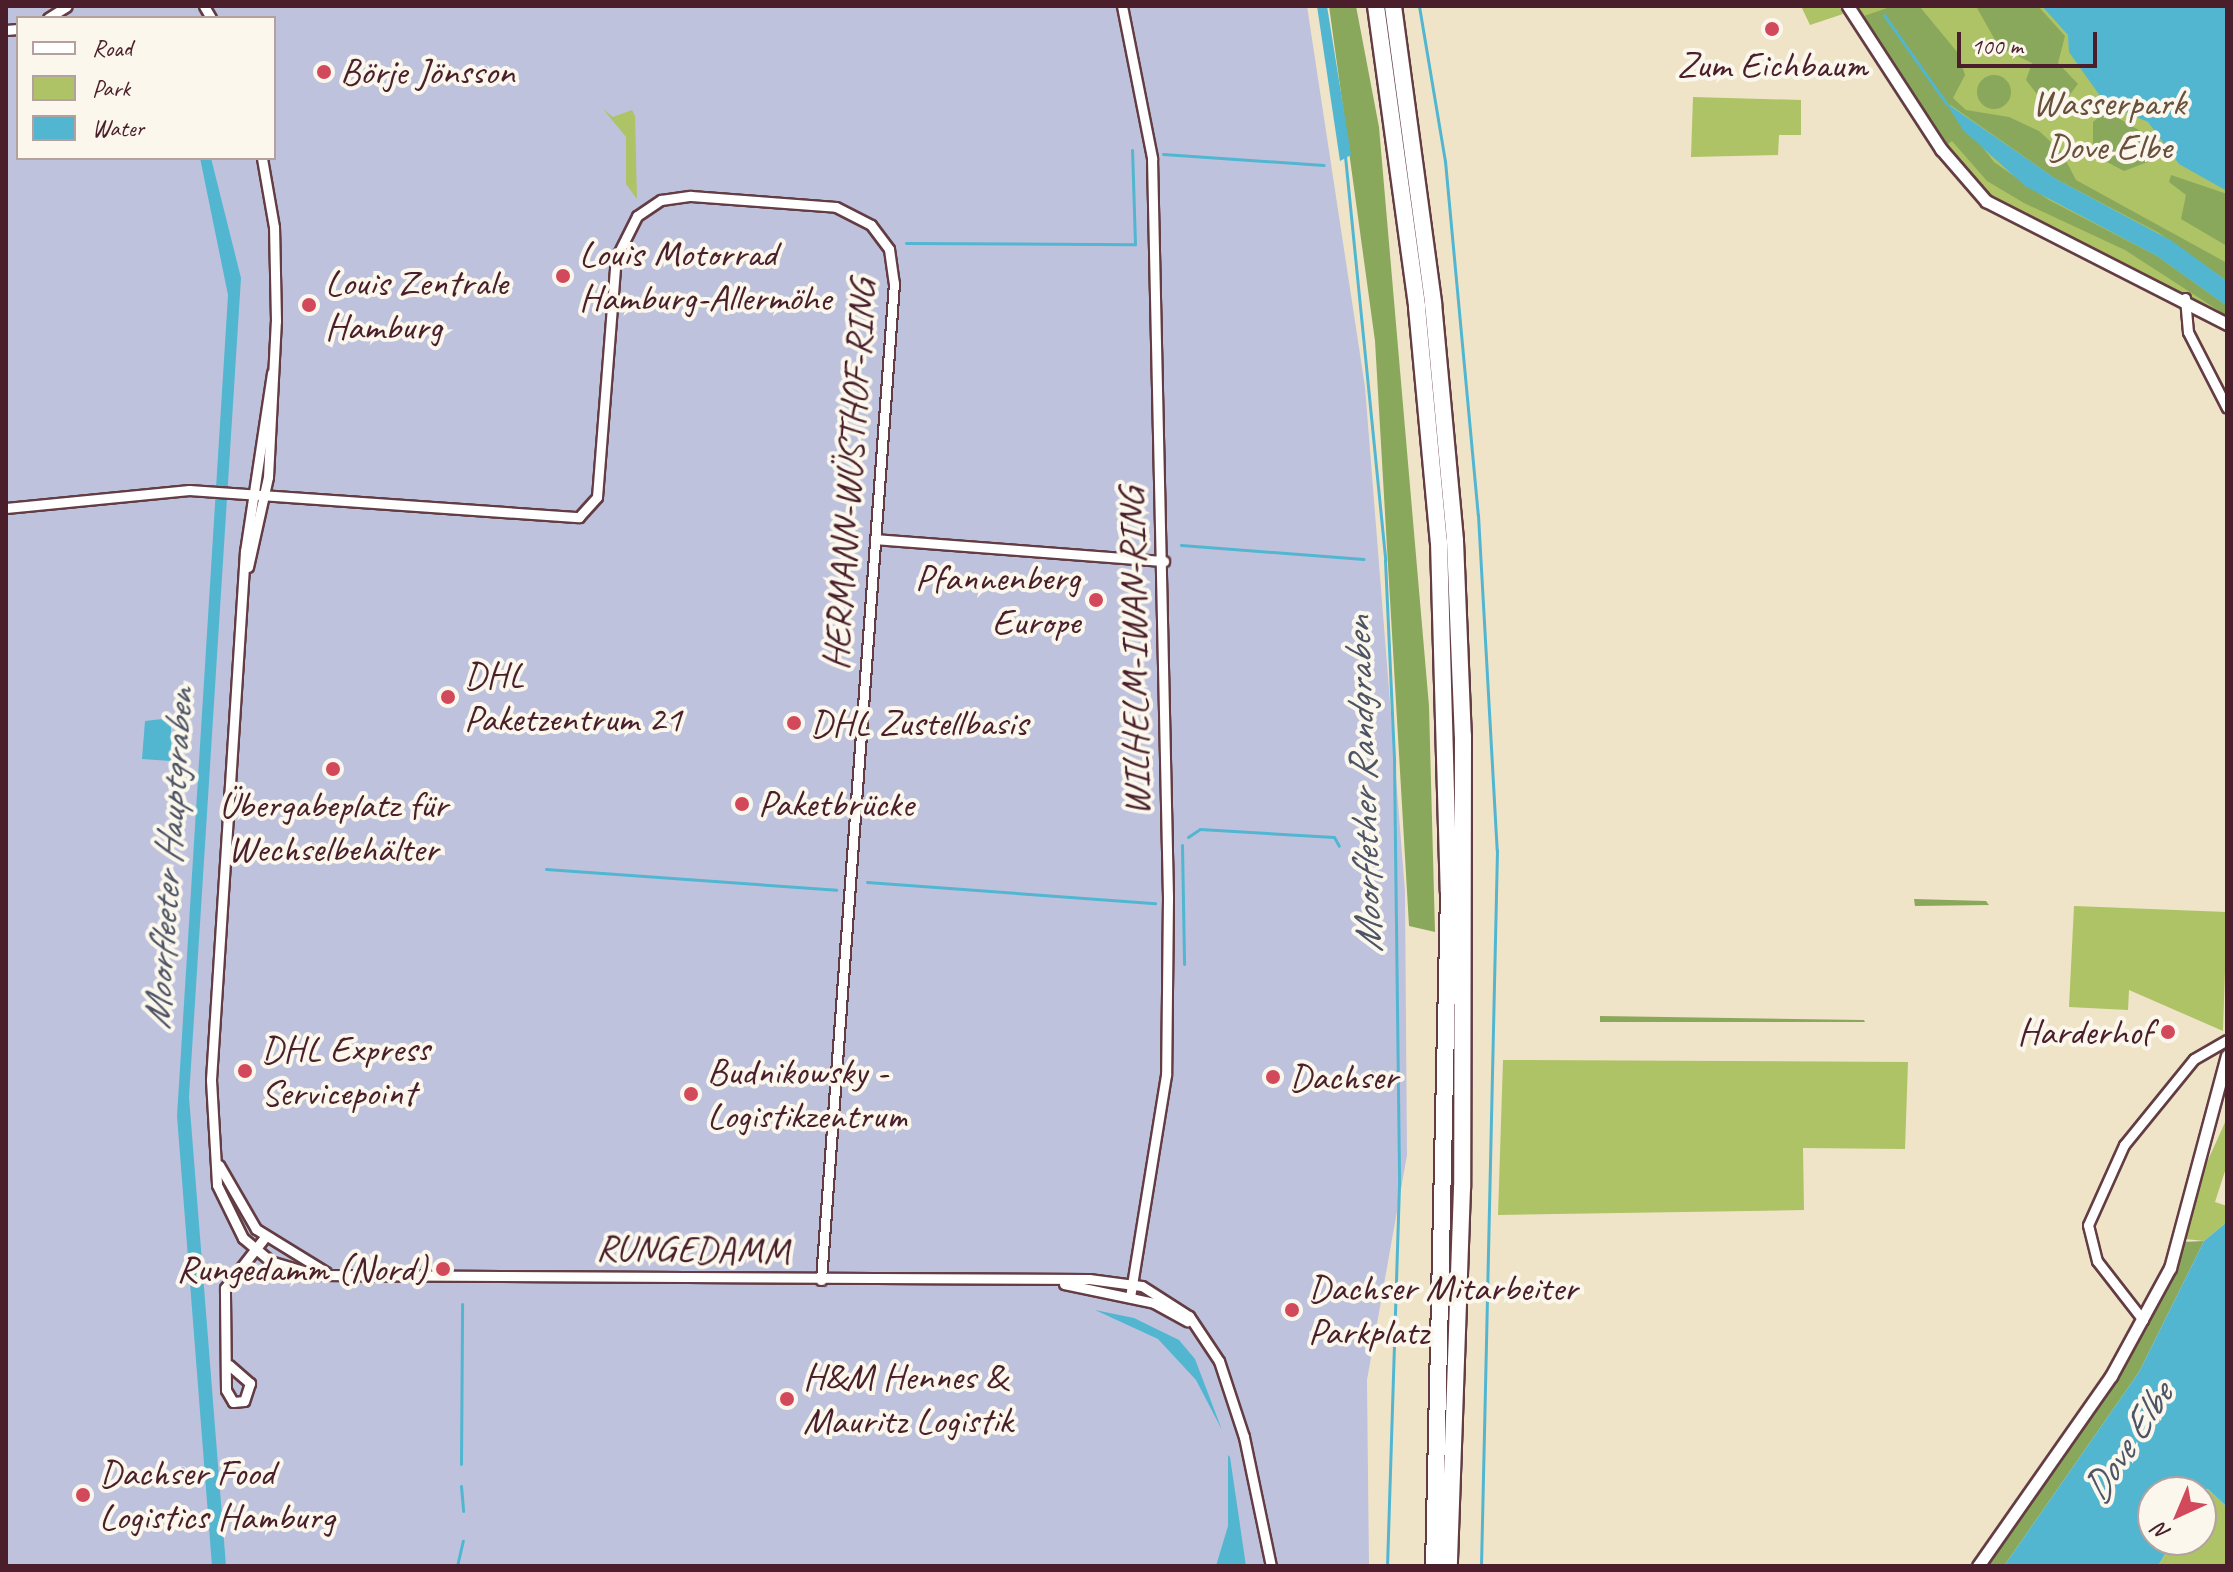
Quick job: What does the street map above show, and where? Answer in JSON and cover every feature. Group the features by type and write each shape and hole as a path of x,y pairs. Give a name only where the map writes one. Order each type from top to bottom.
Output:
{"highway":[{"path":"1376,6 1417,307 1439,558 1449,892 1434,1566"},
{"path":"1393,6 1435,319 1462,722 1467,907 1449,1566"}],"street":[{"name":"WILHELM-IWAN-RING","path":"1122,6 1152,158 1164,561 1166,1075 1130,1297"},
{"path":"1848,6 1941,149 1986,201 2185,298 2227,324"},
{"name":"RUNGEDAMM","path":"247,569 265,495 272,373 276,248 262,160"},
{"name":"HERMANN-WÜSTHOF-RING","path":"265,495 570,518 591,509 616,258 630,223 656,202 682,196 814,204 865,220 893,263 821,1280"},
{"path":"2185,298 2188,332 2227,408"},
{"name":"RUNGEDAMM","path":"272,373 251,494 214,1007 215,1151 222,1203 254,1249 301,1273 1133,1284 1177,1306 1199,1330 1219,1361 1244,1437 1271,1566"},
{"path":"6,508 214,492 265,495"},
{"path":"875,539 1164,561"},
{"path":"2143,1320 2097,1261 2088,1225 2124,1145 2194,1059 2227,1040"},
{"path":"1978,1566 2143,1320 2176,1251 2227,1055"},
{"name":"RUNGEDAMM","path":"215,1151 232,1196 265,1237 333,1274"},
{"path":"229,1365 225,1288 265,1237"},
{"name":"RUNGEDAMM","path":"1053,1281 1130,1297 1199,1330"}],"shaded area":[{"path":"6,6 1307,6 1365,387 1405,891 1407,1155 1367,1380 1369,1566 6,1566"}],"green space":[{"path":"1329,6 1356,6 1379,127 1429,706 1435,932 1409,926 1375,341"},
{"path":"1801,6 1839,6 1843,14 1810,25"},
{"name":"Wasserpark Dove Elbe","path":"1854,6 2227,6 2227,316 1989,195 1945,146"},
{"path":"1893,6 1920,7 1958,53 1965,75 1953,98 1966,110 2009,117 2039,131 2061,151 2076,180 2227,263 2227,281 2159,233 2056,179 1949,104 1994,162 2049,200 2157,256 2227,306 2227,316 2125,250 2024,203 1987,181 1952,141 1945,146 1861,17"},
{"path":"2038,6 2065,36 2058,63 2078,84 2064,102 2043,102 2026,80 2032,63 1999,47 1977,8"},
{"path":"1994,75 2006,80 2011,92 2006,104 1994,109 1982,104 1977,92 1982,80"},
{"path":"1693,97 1801,100 1801,135 1779,135 1778,155 1691,157"},
{"path":"603,109 613,117 632,110 635,116 637,199 626,184 626,137"},
{"path":"2106,111 2156,140 2153,160 2124,171 2107,162 2093,144 2093,122"},
{"path":"2171,175 2227,194 2227,246 2181,219 2186,195 2169,182"},
{"path":"1914,899 1986,901 1989,905 1915,906"},
{"path":"2074,906 2227,912 2223,1031 2129,990 2128,1010 2069,1007"},
{"path":"1600,1016 1864,1020 1865,1022 1600,1022"},
{"path":"1503,1060 1908,1062 1905,1149 1803,1148 1804,1210 1498,1215"},
{"path":"2227,1118 2227,1165 2215,1202 2227,1206 2227,1222 2204,1241 2185,1239 2203,1171"},
{"path":"2204,1241 2139,1372 2004,1566 1986,1566 2118,1377 2181,1242"},
{"path":"2217,1498 2227,1507 2227,1566 2158,1566 2164,1556 2217,1556"}],"water":[{"path":"1317,6 1327,6 1351,155 1340,161"},
{"path":"2042,6 2227,6 2227,191 2179,164 2148,122 2105,103 2069,52 2068,35"},
{"path":"1946,103 2056,179 2172,241 2227,281 2227,306 2157,256 2025,186 1963,130"},
{"path":"200,160 212,160 241,278 189,1097 226,1566 212,1566 177,1116 228,295"},
{"path":"171,718 171,761 142,759 145,721"},
{"name":"Dove Elbe","path":"2227,1222 2227,1507 2217,1498 2217,1476 2137,1476 2137,1556 2164,1556 2158,1566 2004,1566 2139,1372 2204,1241"},
{"path":"1095,1310 1134,1318 1179,1340 1195,1359 1222,1430 1196,1380 1158,1339"},
{"path":"1228,1455 1246,1566 1216,1566 1228,1526"}],"waterway":[{"path":"1419,6 1445,161 1478,515 1497,850 1481,1566"},
{"path":"1884,15 1946,103"},
{"path":"906,243 1135,244 1132,150"},
{"path":"1163,154 1324,165"},
{"name":"Moorflether Randgraben","path":"1345,156 1385,560 1394,762 1399,1185 1387,1566"},
{"path":"1181,545 1363,559"},
{"path":"1188,837 1200,829 1334,837 1339,846"},
{"path":"1182,845 1184,964"},
{"path":"251,848 266,849"},
{"path":"546,869 836,890"},
{"path":"867,882 1155,903"},
{"path":"461,1464 462,1304"},
{"path":"461,1486 463,1511"},
{"path":"457,1566 463,1541"}],"place":[{"name":"Zum Eichbaum","path":"1772,29"},
{"name":"Börje Jönsson","path":"324,72"},
{"name":"Louis Motorrad Hamburg-Allermöhe","path":"563,276"},
{"name":"Louis Zentrale Hamburg","path":"309,305"},
{"name":"Pfannenberg Europe","path":"1096,600"},
{"name":"DHL Paketzentrum 21","path":"448,697"},
{"name":"DHL Zustellbasis","path":"794,723"},
{"name":"Übergabeplatz für Wechselbehälter","path":"333,769"},
{"name":"Paketbrücke","path":"742,804"},
{"name":"Harderhof","path":"2168,1032"},
{"name":"DHL Express Servicepoint","path":"245,1071"},
{"name":"Dachser","path":"1273,1077"},
{"name":"Budnikowsky - Logistikzentrum","path":"691,1094"},
{"name":"Rungedamm (Nord)","path":"443,1269"},
{"name":"Dachser Mitarbeiter Parkplatz","path":"1292,1310"},
{"name":"H&M Hennes & Mauritz Logistik","path":"787,1399"},
{"name":"Dachser Food Logistics Hamburg","path":"83,1495"}],"water label":[{"name":"Moorfleeter Hauptgraben","path":"168,859"}]}
